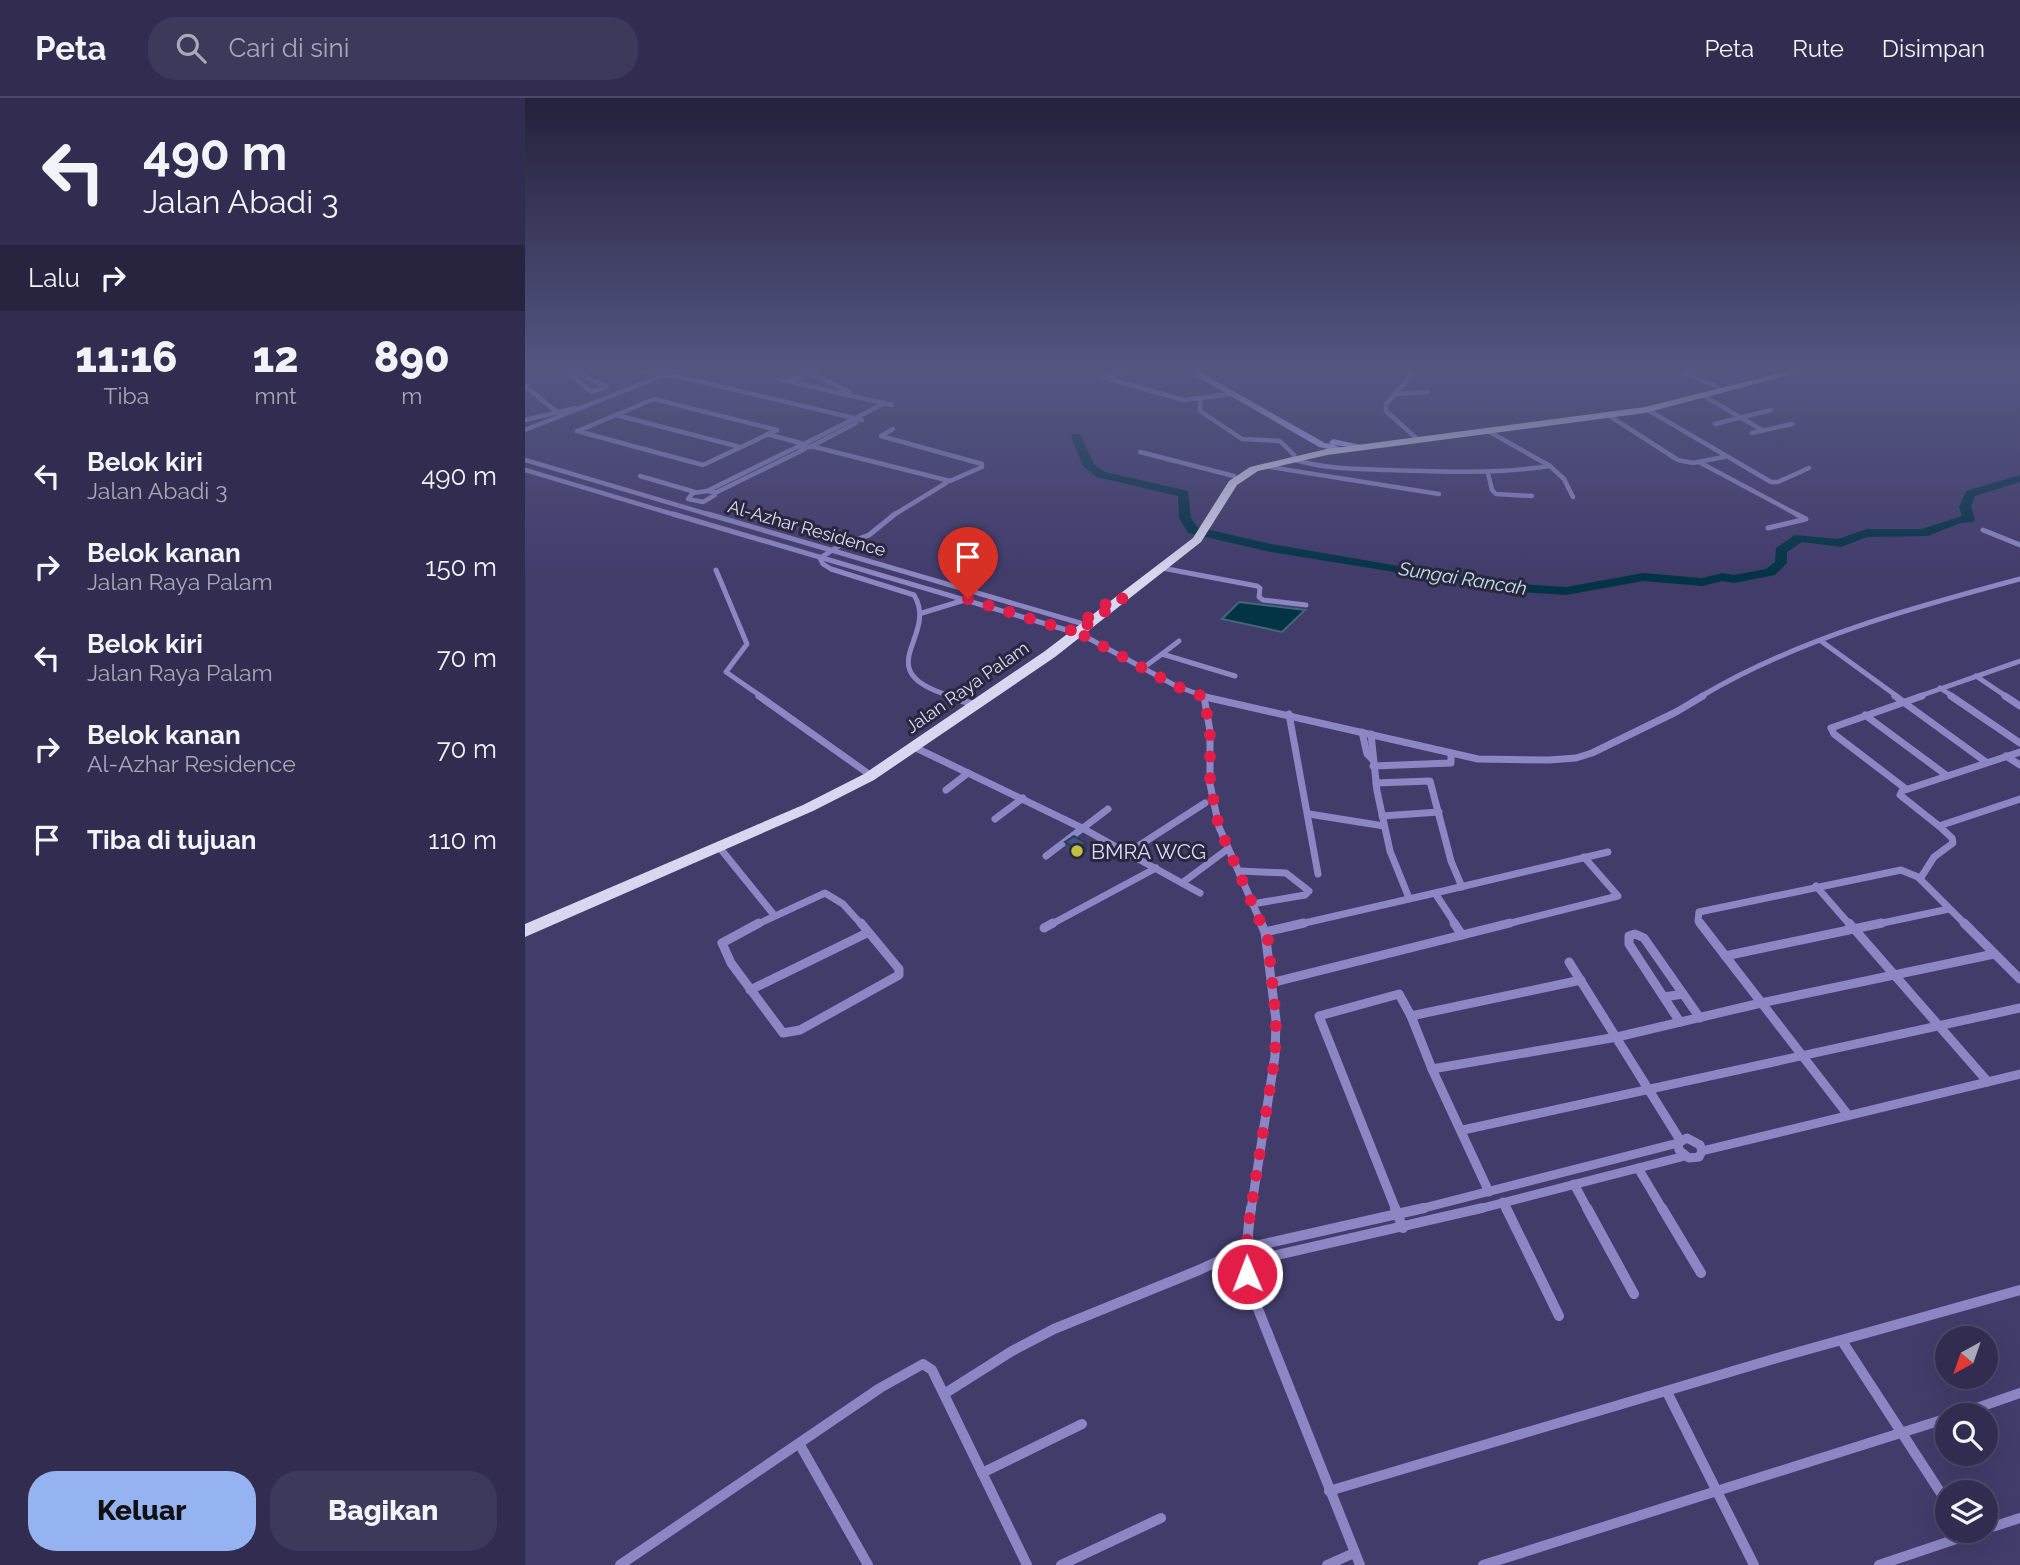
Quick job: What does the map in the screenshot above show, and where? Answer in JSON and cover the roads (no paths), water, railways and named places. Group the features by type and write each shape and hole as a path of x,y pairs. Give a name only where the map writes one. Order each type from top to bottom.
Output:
{"main road":[{"name":"Jalan Raya Palam","path":"1355,447 1420,437"},
{"name":"Jalan Raya Palam","path":"525,931 850,787 914,747 1162,568 1202,530 1233,483 1261,466 1328,447 1355,447 1434,437"},
{"name":"Jalan Raya Palam","path":"1120,597 1202,530 1222,489 1234,475 1258,463 1292,457"},
{"name":"Jalan Raya Palam","path":"525,924 799,806 866,772 973,704"}],"street":[{"path":"600,437 703,465 758,437"},
{"path":"701,437 738,447"},
{"path":"773,437 947,481 982,464 886,437"},
{"path":"678,515 823,437"},
{"path":"1244,437 1279,441 1292,457 1310,465 1338,468 1488,473 1551,466"},
{"path":"1311,437 1328,447"},
{"path":"1313,437 1328,447"},
{"path":"1500,437 1551,466 1564,479 1573,497"},
{"path":"1642,437 1685,462 1699,463 1725,457"},
{"path":"1693,437 1775,482 1809,468"},
{"path":"640,476 696,492 707,491 806,446 843,457"},
{"path":"1140,452 1234,475"},
{"name":"Al-Azhar Residence","path":"525,460 831,550 1076,629"},
{"path":"1699,463 1806,519 1768,528"},
{"path":"1261,466 1439,495"},
{"name":"Al-Azhar Residence","path":"525,470 1076,629"},
{"path":"1488,473 1496,494 1532,496"},
{"path":"723,483 731,485"},
{"path":"946,483 886,519 869,535 820,557 823,564 831,569 914,595 922,612 907,654 908,669 919,683 928,688 973,704"},
{"path":"707,491 715,494"},
{"path":"663,510 696,492"},
{"path":"688,498 692,502 703,502"},
{"path":"1983,530 2020,545"},
{"path":"810,554 821,547"},
{"path":"1162,568 1257,586 1260,588 1259,597 1263,600 1306,605"},
{"path":"716,570 747,644 726,672 866,772"},
{"path":"1076,629 1143,668 1204,697 1289,714 1478,759 1576,758 1676,712 1785,653 1935,602 2020,579"},
{"path":"922,612 968,599"},
{"path":"1143,668 1179,640"},
{"path":"1821,641 1986,762"},
{"path":"1162,654 1235,676"},
{"path":"1906,789 1831,730 1835,726 1901,701 2020,661"},
{"path":"2009,664 2020,671"},
{"path":"1976,676 2020,706"},
{"path":"1940,688 2020,743"},
{"path":"1204,697 1210,731 1210,783 1219,827 1265,932 1270,953 1276,1039 1246,1262 1258,1309 1360,1565"},
{"path":"1289,714 1318,874"},
{"path":"1865,715 1946,775"},
{"path":"1362,732 1367,754 1373,762"},
{"path":"1371,734 1384,826 1390,851 1409,898"},
{"path":"914,747 1082,828 1200,893"},
{"path":"1920,879 1934,857 1953,844 1952,838 1900,796 1900,793 1946,775 2020,752"},
{"path":"1373,762 1451,763 1451,753"},
{"path":"2006,756 2020,765"},
{"path":"946,790 968,773"},
{"path":"1376,783 1430,781 1451,861 1462,887"},
{"path":"996,819 1023,799"},
{"path":"1939,826 2020,799"},
{"path":"1129,852 1205,803"},
{"path":"1046,856 1108,809"},
{"path":"1382,816 1439,812"},
{"path":"1308,814 1384,826"},
{"path":"719,847 774,915"},
{"path":"1182,883 1225,851"},
{"path":"1265,932 1608,852"},
{"path":"1271,983 1618,896 1584,857"},
{"path":"1044,928 1156,867"},
{"path":"1848,1115 1698,921 1699,912 1901,870 1920,879 2020,979"},
{"path":"1240,871 1286,873 1309,891 1305,895 1252,904"},
{"path":"1816,886 1988,1082"},
{"path":"1435,893 1462,935"},
{"path":"821,894 829,894 846,908 867,933 899,969 899,975 800,1030 783,1032 731,963 722,943 821,894"},
{"path":"1725,956 1949,909"},
{"path":"750,990 867,933"},
{"path":"1680,1022 1629,944 1629,936 1641,935 1700,1017"},
{"path":"1432,1069 1617,1037 1761,1003 1994,954"},
{"path":"1640,962 1658,958"},
{"path":"1569,962 1649,1088 1679,1142 1679,1150 1685,1156"},
{"path":"1411,1016 1581,981"},
{"path":"1403,1228 1319,1016 1399,994 1489,1192"},
{"path":"1664,997 1683,994"},
{"path":"1462,1130 1803,1057 2020,1007"},
{"path":"1217,1264 1246,1262 1403,1228 1685,1156 1697,1158 1702,1151 2020,1074"},
{"path":"944,1394 995,1360 1054,1329 1217,1264 1246,1248 1489,1192 1679,1142 1694,1140 1702,1151"},
{"path":"1593,1164 1599,1178"},
{"path":"1638,1168 1701,1273"},
{"path":"1574,1184 1634,1294"},
{"path":"1503,1202 1559,1316"},
{"path":"1294,1238 1297,1251"},
{"path":"1329,1491 2020,1290"},
{"path":"1842,1341 1935,1484"},
{"path":"620,1565 917,1365 923,1364 932,1370 1027,1565"},
{"path":"1667,1392 1754,1565"},
{"path":"1991,1403 2020,1393"},
{"path":"1483,1565 1935,1423"},
{"path":"982,1473 1082,1424"},
{"path":"800,1445 868,1565"},
{"path":"1061,1565 1161,1518"},
{"path":"1998,1525 2020,1518"},
{"path":"1878,1565 1943,1543"},
{"path":"1327,1565 1354,1553"}],"water":[{"path":"1239,602 1305,610 1282,632 1222,619"}],"waterway":[{"name":"Sungai Rancah","path":"1077,437 1089,466 1101,475 1184,494 1185,518 1192,530 1271,548 1491,586 1566,591 1643,577 1702,582 1770,572 1781,563 1781,551 1799,538 1841,543 1847,538 1867,533 1928,532 1969,519 1965,507 1970,494 2020,478"}],"place":[{"name":"BMRA WCG","path":"1077,851"}]}
